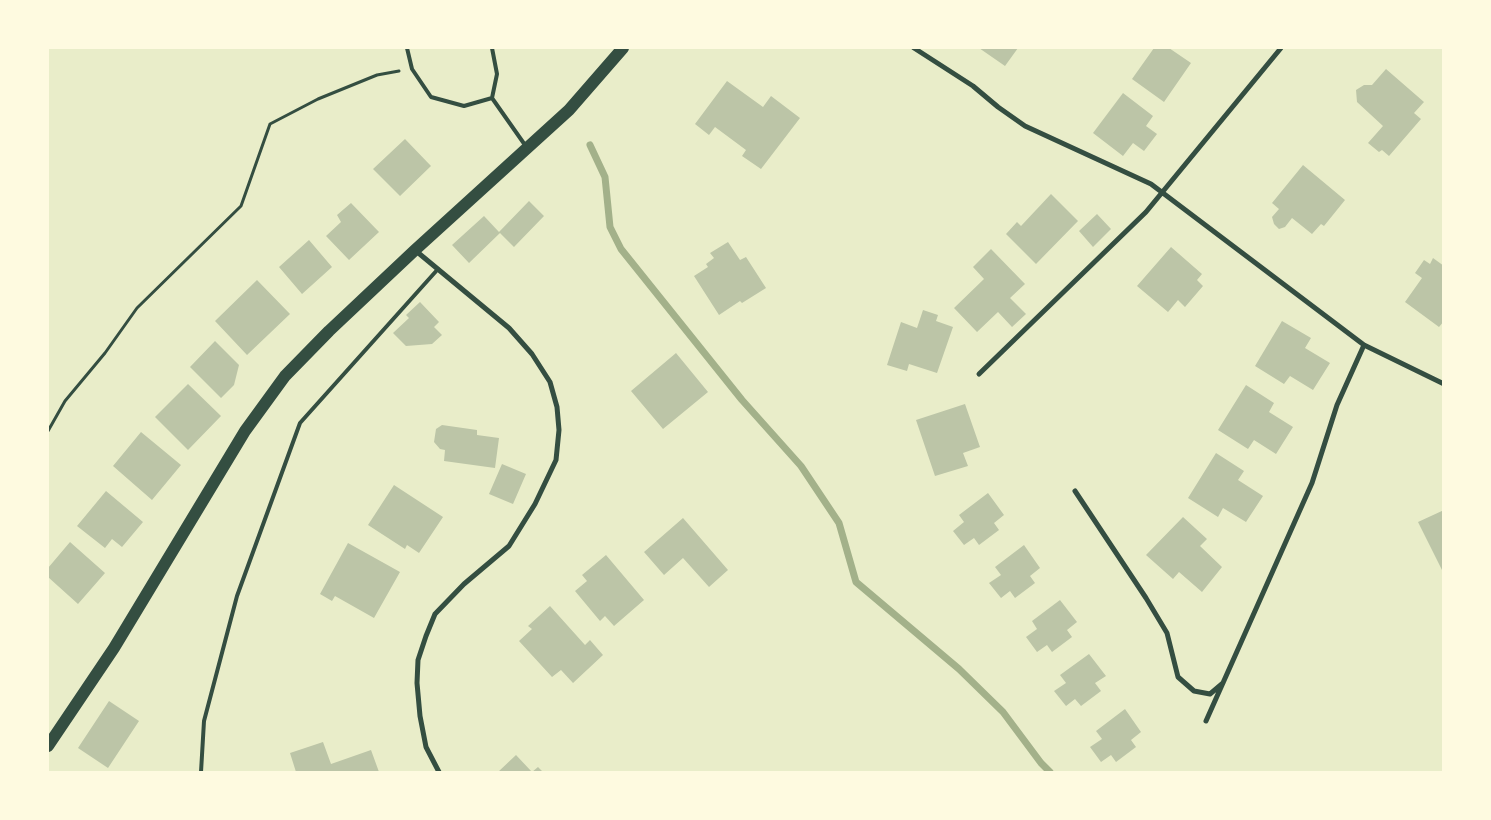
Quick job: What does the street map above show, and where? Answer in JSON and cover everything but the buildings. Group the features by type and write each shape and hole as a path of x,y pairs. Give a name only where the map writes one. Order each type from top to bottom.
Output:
{"main road":[{"path":"48,746 114,648 245,431 285,376 329,331 415,250 570,110 623,48"}],"street":[{"path":"914,48 972,86 1026,126 1151,184 1364,345 1444,384"},
{"path":"979,374 1140,219 1281,48"},
{"path":"415,250 509,328 532,354 550,382 558,407 559,430 556,460 535,504 509,546 464,584 435,614 418,660 417,683 420,716 426,747 439,772"},
{"path":"1206,721 1312,483 1337,405 1364,345"},
{"path":"1075,492 1146,598 1167,633 1178,677 1194,690 1210,694 1225,681"}],"lane":[{"path":"407,48 412,69 431,97 464,106 492,98"},
{"path":"492,48 498,74 492,98 528,149"},
{"path":"202,772 204,721 237,596 300,423 438,269"}],"path":[{"path":"48,431 65,402 105,353 137,308 241,206 270,124 318,99 377,75 412,69"}],"waterway":[{"path":"590,145 605,177 610,227 621,249 742,400 801,466 839,523 856,582 959,669 1003,712 1041,763 1050,772"}]}
